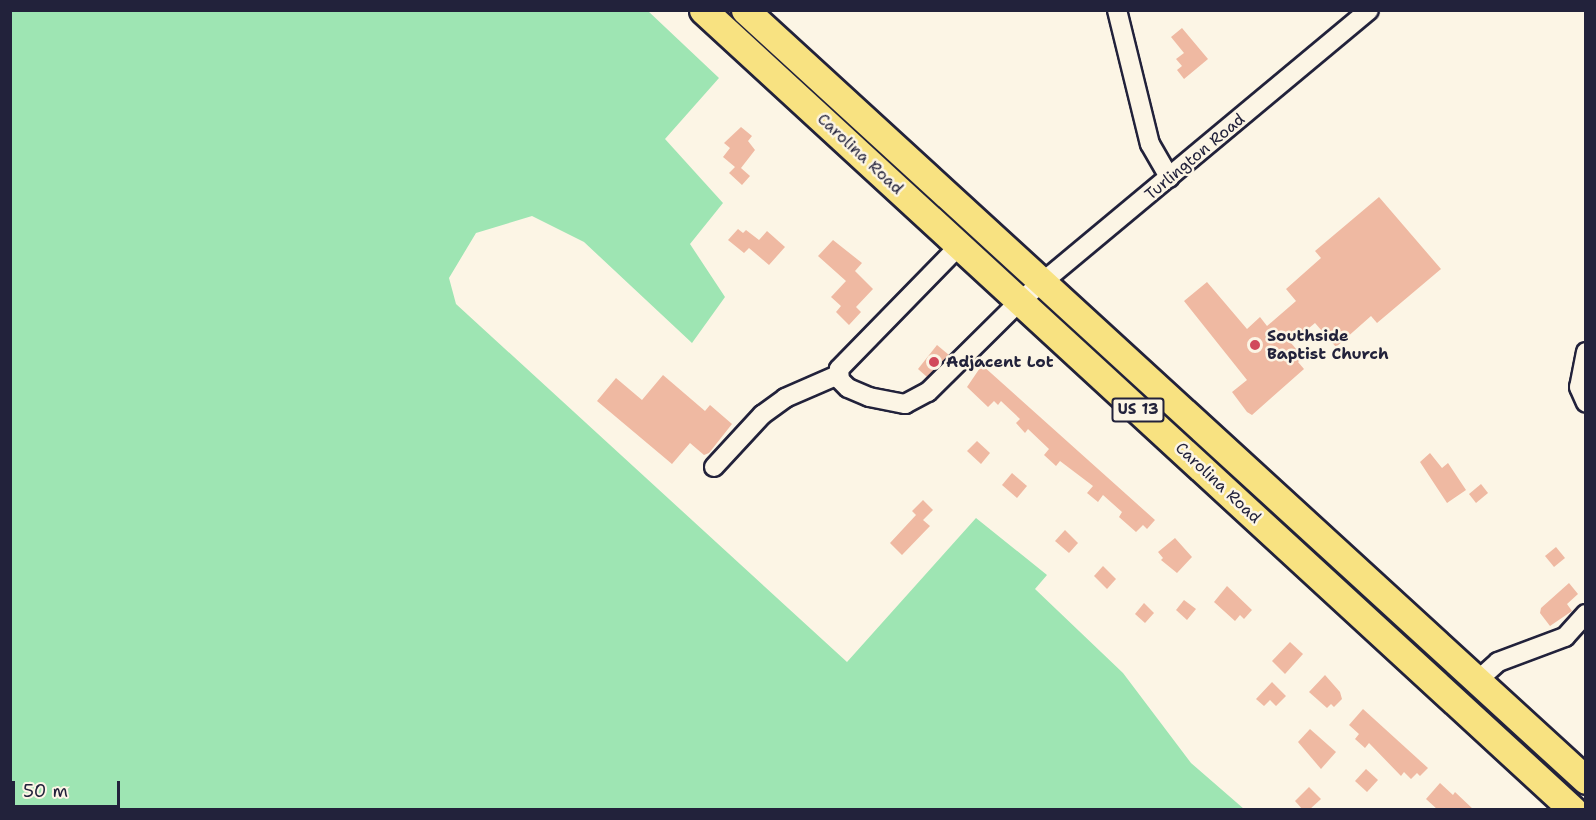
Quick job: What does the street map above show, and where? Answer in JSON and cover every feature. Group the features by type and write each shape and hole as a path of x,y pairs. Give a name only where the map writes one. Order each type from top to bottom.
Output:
{"highway":[{"name":"Carolina Road","path":"703,10 1573,810"},
{"name":"Carolina Road","path":"745,10 1586,780"}],"street":[{"path":"1117,10 1150,144 1170,178"},
{"name":"Turlington Road","path":"838,375 848,388 869,397 905,404 945,378 1020,302 1369,10"},
{"path":"714,467 762,415 794,394 838,375 882,322 959,246"},
{"path":"1586,352 1579,387 1586,403"},
{"path":"1477,681 1498,662 1564,637 1586,614"}],"green space":[{"path":"10,11 648,11 719,78 665,139 723,203 690,244 725,297 692,343 584,242 532,216 476,233 449,278 456,304 847,662 976,518 1047,575 1035,589 1123,673 1191,763 1244,809 11,809"}],"building":[{"path":"1182,28 1208,59 1184,79 1177,70 1182,66 1176,59 1184,53 1171,37"},
{"path":"741,127 752,136 748,141 755,150 741,168 750,176 742,185 729,173 735,167 723,157 730,148 724,143"},
{"path":"1379,197 1441,269 1377,323 1371,316 1336,347 1315,323 1291,343 1303,357 1298,362 1304,369 1252,415 1247,412 1232,392 1247,380 1184,301 1207,282 1247,329 1260,317 1267,326 1296,301 1286,289 1321,258 1315,251"},
{"path":"738,229 743,233 746,230 759,240 767,231 785,247 769,265 749,248 744,253 728,240"},
{"path":"833,240 862,263 855,271 873,289 856,307 861,312 849,325 836,312 841,306 831,297 846,281 818,256"},
{"name":"Adjacent Lot","path":"937,345 949,355 927,377 918,369"},
{"path":"982,365 1155,520 1147,529 1143,525 1136,532 1119,517 1122,512 1103,495 1098,502 1087,493 1093,486 1060,461 1056,466 1044,455 1049,449 1028,429 1025,433 1016,423 1020,419 1001,401 998,405 994,401 988,407 967,387"},
{"path":"663,375 705,411 710,405 732,424 709,453 704,455 690,443 672,464 597,401 616,378 642,400"},
{"path":"977,441 990,453 981,464 967,451"},
{"path":"1430,453 1442,468 1448,463 1466,490 1447,503 1420,462"},
{"path":"1012,473 1027,486 1017,498 1002,485"},
{"path":"1481,484 1488,493 1476,503 1469,494"},
{"path":"923,500 933,510 923,520 930,526 902,555 890,543 916,515 912,511"},
{"path":"1065,530 1078,543 1069,553 1055,541"},
{"path":"1175,538 1192,557 1177,573 1161,560 1163,558 1158,552"},
{"path":"1556,547 1565,558 1554,567 1545,556"},
{"path":"1103,566 1116,579 1107,589 1094,576"},
{"path":"1569,583 1578,594 1567,604 1572,611 1550,626 1540,613 1541,608"},
{"path":"1227,586 1252,610 1244,619 1240,615 1235,621 1214,602"},
{"path":"1184,600 1196,609 1187,620 1176,610"},
{"path":"1144,603 1154,613 1145,623 1135,614"},
{"path":"1290,642 1303,654 1285,674 1272,661"},
{"path":"1325,675 1340,692 1342,699 1334,707 1331,704 1327,708 1309,692"},
{"path":"1272,682 1286,696 1276,706 1270,700 1264,706 1256,699"},
{"path":"1363,709 1428,768 1420,776 1417,773 1411,779 1404,772 1401,776 1369,743 1365,748 1355,739 1359,734 1349,725"},
{"path":"1310,729 1336,752 1321,769 1298,742"},
{"path":"1366,769 1378,780 1367,792 1355,781"},
{"path":"1440,783 1453,795 1455,792 1474,810 1438,810 1426,799"},
{"path":"1309,787 1321,799 1309,810 1303,810 1295,801"}],"place":[{"name":"Southside Baptist Church","path":"1255,345"},
{"name":"Adjacent Lot","path":"934,362"}]}
